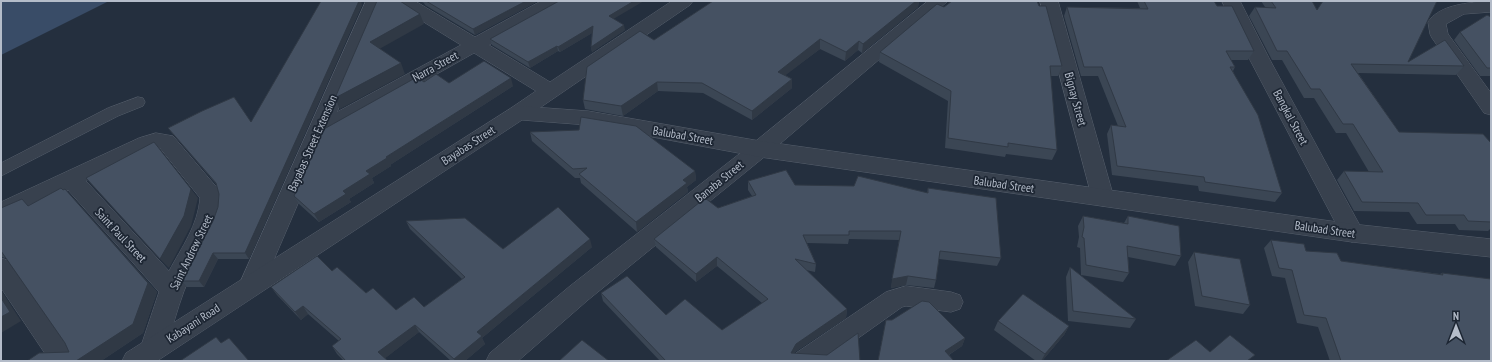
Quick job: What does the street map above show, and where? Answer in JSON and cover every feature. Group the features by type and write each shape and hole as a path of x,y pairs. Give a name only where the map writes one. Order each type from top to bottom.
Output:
{"street":[{"name":"Bayabas Street Extension","path":"251,285 375,1"},
{"name":"Narra Street","path":"317,132 554,1"},
{"name":"Bayabas Street","path":"251,285 518,113 684,1"},
{"name":"Banaba Street","path":"499,361 579,293 760,149 939,1"},
{"name":"Bignay Street","path":"1049,1 1103,198"},
{"name":"Bangkal Street","path":"1231,1 1264,67 1352,233"},
{"path":"414,3 473,45 551,91"},
{"path":"1491,7 1456,10 1446,14 1437,22 1439,34 1491,108"},
{"name":"Balubad Street","path":"518,113 588,118 760,149 1352,233 1491,248"},
{"name":"Saint Andrew Street","path":"71,179 146,143 156,140 166,142 211,196 212,207 206,224 172,290 144,355"},
{"path":"1,212 71,179"},
{"name":"Saint Paul Street","path":"71,179 172,290"},
{"path":"1,268 66,361"},
{"name":"Kabayani Road","path":"144,355 251,285"},
{"path":"805,361 895,299 906,296 951,302"}],"lane":[{"path":"1,170 113,112 138,102"}],"water":[{"path":"1,1 109,1 1,55"}],"building":[{"path":"321,1 359,1 245,253 213,253 199,281 182,281 213,221 218,207 219,194 216,183 168,128 234,97 251,122"},
{"path":"377,1 400,1 420,14 370,42 401,63 335,98"},
{"path":"426,1 526,1 473,29"},
{"path":"559,1 634,1 609,16 624,25 591,47 593,26 558,47 557,46 528,62 490,39"},
{"path":"713,1 916,1 863,44 859,41 846,52 820,39 778,72 792,79 752,111 702,83 657,82 621,106 583,100 587,67 640,31 654,40"},
{"path":"952,1 1037,1 1039,6 1046,6 1062,66 1050,66 1057,150 1008,143 1008,147 948,138 951,91 880,52 937,4 944,7"},
{"path":"1144,1 1214,1 1217,6 1232,6 1254,51 1226,51 1235,67 1230,67 1258,115 1282,193 1205,182 1204,177 1117,166 1111,125 1126,127 1102,67 1084,67 1067,7 1148,9"},
{"path":"1271,1 1312,1 1317,10 1323,1 1437,1 1408,62 1445,40 1464,66 1351,64 1399,132 1483,134 1491,143 1491,222 1468,221 1464,215 1426,215 1418,203 1362,202 1344,171 1383,172 1353,124 1343,124 1320,89 1311,89 1287,51 1277,51 1255,7 1276,8"},
{"path":"1487,15 1491,17 1491,68 1487,68 1460,32"},
{"path":"484,61 511,78 386,157 387,158 366,171 370,174 343,191 346,194 314,214 294,196 324,129 417,77 424,82 436,74 449,83"},
{"path":"581,117 636,126 695,171 683,180 687,183 636,222 579,174 587,168 573,169 530,132 579,130"},
{"path":"154,142 191,189 184,216 160,259 86,178"},
{"path":"786,170 795,185 854,186 858,176 928,193 928,188 996,198 1001,258 940,251 936,280 908,276 892,279 901,231 849,231 849,235 803,235 816,264 795,259 847,309 796,344 791,353 827,355 858,333 860,361 666,361 601,293 627,276 666,315 685,299 722,330 768,299 717,257 696,274 654,239 705,198 718,208 756,195 748,181"},
{"path":"61,188 63,190 65,189 148,283 133,324 76,361 27,361 39,353 69,352 65,343 1,251 1,208 22,199 28,206"},
{"path":"558,207 590,239 477,332 482,336 454,359 415,325 378,352 388,361 346,361 332,346 341,339 303,306 295,312 271,287 317,256 332,271 337,267 366,293 373,288 396,310 414,297 424,307 465,277 406,221 465,218 503,249"},
{"path":"1083,216 1128,224 1128,216 1179,226 1181,256 1127,246 1129,273 1086,265 1084,238 1082,237 1084,227"},
{"path":"1271,240 1304,244 1306,251 1337,253 1341,261 1443,275 1442,273 1491,279 1491,361 1341,361 1326,318 1304,315 1292,270 1279,268"},
{"path":"1194,252 1240,259 1250,305 1202,296"},
{"path":"1070,267 1136,319 1073,311"},
{"path":"1023,294 1069,326 1045,354 998,321"},
{"path":"1,298 10,312 1,317"},
{"path":"922,301 929,302 965,338 945,351 954,361 878,361 886,320 892,320"},
{"path":"1230,335 1255,355 1247,361 1166,361 1196,340 1210,352"},
{"path":"216,337 221,343 229,338 249,361 180,361"},
{"path":"582,340 609,361 559,361"}]}
